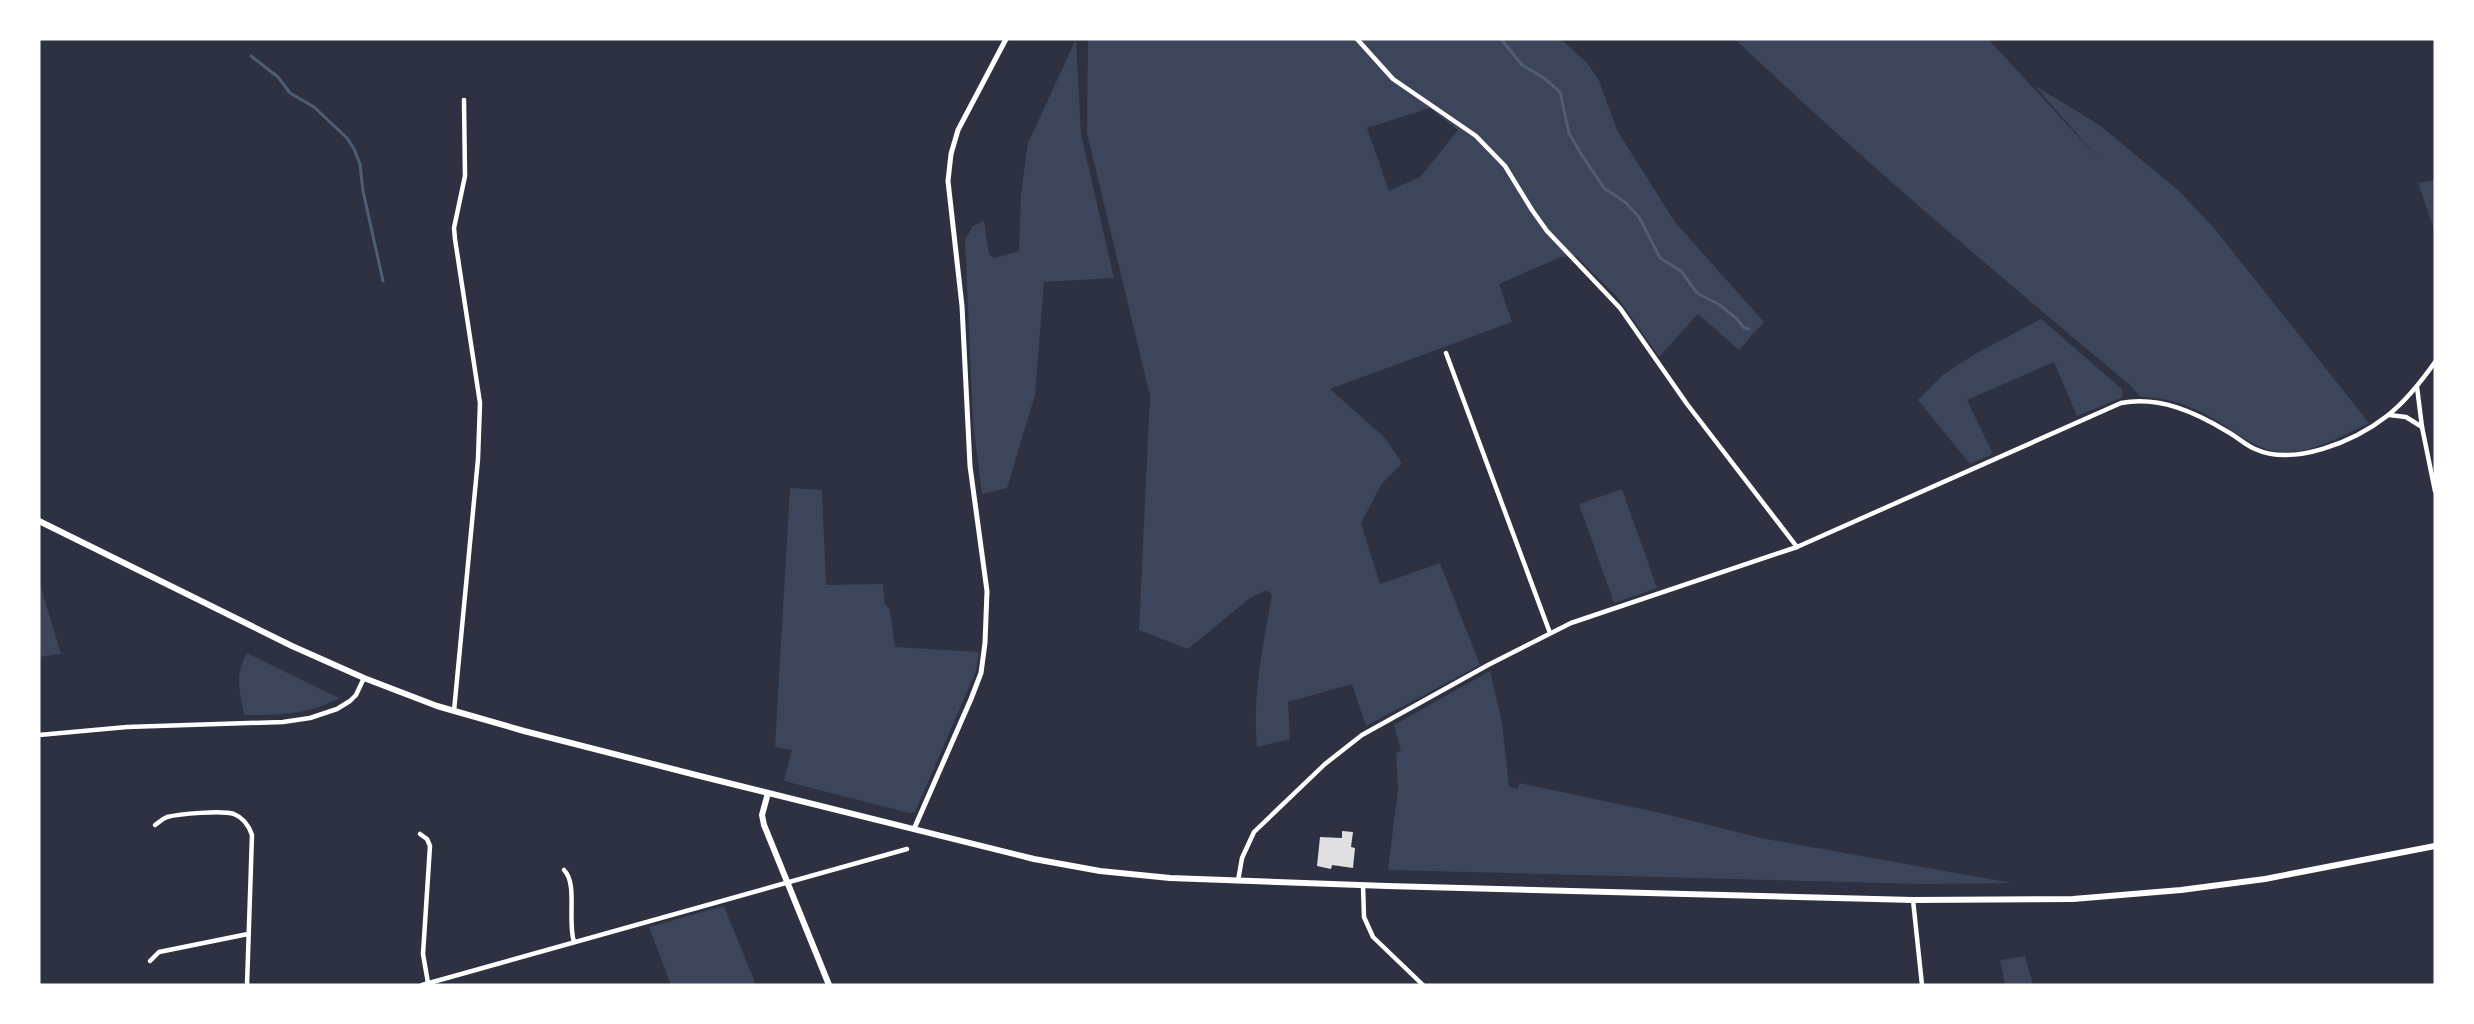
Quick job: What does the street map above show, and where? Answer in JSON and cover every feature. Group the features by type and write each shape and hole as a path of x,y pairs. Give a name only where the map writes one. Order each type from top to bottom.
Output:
{"main road":[{"path":"39,521 292,646 364,678 454,711 524,731 1034,859 1100,871 1170,878 1363,885 1913,900 2073,899 2181,890 2265,879 2435,846"},
{"path":"768,793 762,820 830,985"}],"street":[{"path":"914,829 981,673 985,643 987,591 970,466 962,306 948,182 951,154 958,130 1006,39"},
{"path":"1357,39 1393,79 1476,136 1505,166 1547,231 1620,308 1687,404 1797,547"},
{"path":"454,711 478,459 480,403 454,228 465,176 464,100"},
{"path":"1446,353 1550,633"},
{"path":"1238,881 1242,858 1254,832 1325,764 1362,735 1488,664 1571,623 1797,547 2121,403 2157,402 2180,408 2206,418 2253,448 2282,456 2321,450 2373,426 2388,416 2417,387 2435,362"},
{"path":"2417,387 2422,427 2435,491"},
{"path":"2388,416 2406,417 2422,427"},
{"path":"39,735 127,727 284,722 310,718 337,709 350,701 356,695 364,678"},
{"path":"155,825 160,820 171,816 229,813 248,824 252,835 247,985"},
{"path":"420,834 427,839 430,846 423,954 425,984 907,849"},
{"path":"564,870 571,882 570,921 574,942"},
{"path":"1363,885 1364,917 1373,937 1424,985"},
{"path":"1913,900 1922,985"},
{"path":"150,961 159,952 248,934"}],"lane":[{"path":"39,833 39,858"}],"shaded area":[{"path":"1076,39 1081,134 1114,278 1044,282 1035,395 1007,488 982,494 973,424 965,240 973,226 984,221 989,254 994,258 1019,251 1021,194 1028,143"},
{"path":"1088,39 1561,39 1588,64 1599,81 1618,132 1675,222 1764,322 1739,350 1698,314 1659,357 1618,298 1576,256 1561,257 1499,284 1512,322 1330,389 1385,438 1402,463 1381,485 1361,523 1380,584 1440,563 1480,665 1366,726 1352,684 1288,702 1290,739 1257,747 1257,690 1272,595 1267,590 1250,598 1188,649 1139,630 1150,396 1087,133","holes":["1430,108 1458,130 1420,177 1389,191 1367,128"]},
{"path":"1735,39 1988,39 2100,160 2034,85 2098,124 2178,190 2214,228 2369,423 2317,447 2294,452 2273,451 2255,445 2214,419 2187,406 2159,398 2140,397 2131,386 1881,172"},
{"path":"2435,180 2435,232 2418,183"},
{"path":"2041,319 2122,389 2123,397 2077,416 2054,362 1967,400 1993,454 1970,464 1918,400 1944,374 1975,354"},
{"path":"790,488 822,490 826,585 883,584 885,605 890,609 895,647 979,652 976,671 915,812 909,813 784,781 792,750 775,747"},
{"path":"1622,489 1657,588 1614,603 1579,504"},
{"path":"39,581 61,654 39,657"},
{"path":"247,653 339,698 305,711 244,715 239,676"},
{"path":"1490,671 1502,723 1509,787 1518,789 1519,783 1661,813 1761,838 2012,883 1923,884 1388,870 1398,789 1396,753 1401,751 1394,725"},
{"path":"724,906 756,985 671,985 649,927"},
{"path":"2025,956 2033,985 2005,985 2000,960"}],"building":[{"path":"1342,831 1353,832 1351,847 1355,848 1353,868 1332,865 1331,869 1317,866 1320,837 1342,838"}],"waterway":[{"path":"1501,39 1522,65 1544,78 1560,92 1569,133 1581,154 1604,188 1626,203 1639,217 1660,258 1681,271 1697,293 1720,305 1744,328 1749,329"},
{"path":"251,56 278,77 290,93 314,107 347,138 354,149 360,164 363,191 383,281"}]}
